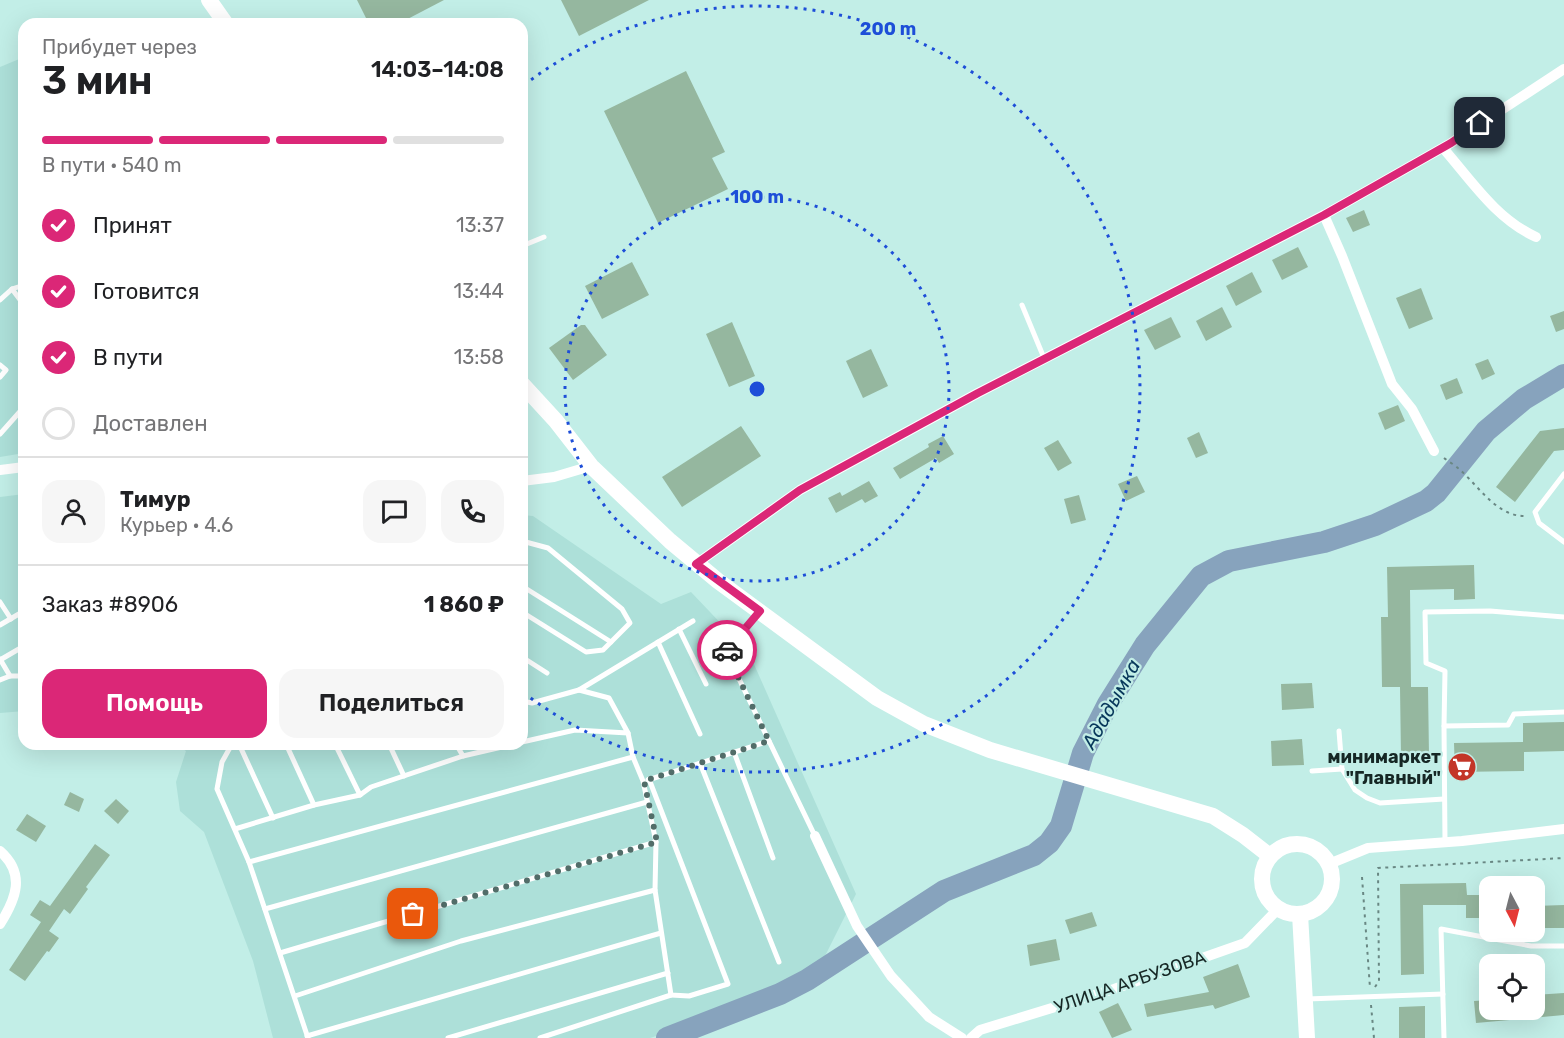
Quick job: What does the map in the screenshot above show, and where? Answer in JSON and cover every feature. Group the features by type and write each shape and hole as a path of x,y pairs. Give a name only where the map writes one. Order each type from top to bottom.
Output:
{"street":[{"path":"209,0 222,18"},
{"path":"696,564 800,490 978,393 1324,215 1443,148 1564,69"},
{"path":"1443,148 1499,214 1521,230 1536,237"},
{"path":"1324,215 1392,384 1412,409 1434,451"},
{"path":"528,391 591,466 696,564 877,698 924,724 990,750 1212,816 1243,835 1270,856"},
{"path":"528,480 554,477 591,466"},
{"path":"0,470 18,468"},
{"path":"1329,864 1368,848 1564,829"},
{"path":"815,836 857,926 891,976 929,1017 962,1038"},
{"path":"1301,844 1318,851 1329,864 1332,879 1327,897 1312,911 1300,914 1287,913 1270,902 1263,886 1263,869 1270,856 1282,847 1301,844"},
{"path":"0,851 7,857 17,882 12,906 0,924"},
{"name":"УЛИЦА АРБУЗОВА","path":"971,1038 980,1030 1114,989 1245,943 1278,909"},
{"path":"1300,914 1307,1038"}],"lane":[{"path":"528,244 544,237"},
{"path":"0,299 18,287"},
{"path":"12,289 18,297"},
{"path":"1022,305 1044,360"},
{"path":"0,365 6,370 0,377"},
{"path":"0,434 18,414"},
{"path":"1564,474 1535,512 1539,523 1564,542"},
{"path":"528,543 548,548 622,609 630,623 603,650 586,652 528,616"},
{"path":"528,590 611,642"},
{"path":"0,602 10,619"},
{"path":"760,611 726,652 815,836"},
{"path":"1446,842 1445,671 1426,663 1425,612 1490,611 1564,617"},
{"path":"0,625 18,614"},
{"path":"528,702 579,690 693,621"},
{"path":"680,629 706,684"},
{"path":"658,642 700,734"},
{"path":"10,676 0,660 18,650"},
{"path":"528,661 547,673"},
{"path":"0,680 18,676"},
{"path":"540,1038 671,995 689,996 728,984 646,780 633,757 628,733 609,698 579,690"},
{"path":"1444,726 1508,725 1514,714 1564,712"},
{"path":"528,741 575,730 628,733"},
{"path":"1339,731 1342,769 1356,790 1367,798 1380,803 1444,799"},
{"path":"646,780 769,741"},
{"path":"229,750 222,762 217,789 249,862 308,1037 661,933"},
{"path":"241,750 273,818"},
{"path":"289,750 314,805"},
{"path":"338,750 360,795"},
{"path":"392,750 404,776"},
{"path":"460,750 463,756"},
{"path":"235,829 314,805 360,795 371,787 463,756 489,750"},
{"path":"734,752 773,858"},
{"path":"249,862 633,757"},
{"path":"700,763 779,962"},
{"path":"1312,771 1342,769"},
{"path":"646,780 647,802 657,842 655,890 671,995"},
{"path":"265,909 647,802"},
{"path":"280,953 657,842"},
{"path":"295,996 461,941 655,890"},
{"path":"1444,1038 1441,929 1531,946 1564,946"},
{"path":"448,1038 668,973"},
{"path":"1305,999 1443,994"}],"path":[{"path":"1450,462 1488,500 1518,517 1536,516"},
{"path":"1371,995 1378,981 1378,867 1564,858"},
{"path":"1362,877 1374,1038"}],"shaded area":[{"path":"18,60 18,454 0,457 0,67"},
{"path":"18,495 18,712 0,713 0,497"},
{"path":"528,516 533,516 661,604 691,592 749,653 856,894 817,972 735,1011 650,1038 273,1038 253,961 204,832 180,811 176,782 184,750 528,750"}],"building":[{"path":"357,0 444,0 410,18 366,18"},
{"path":"561,0 649,0 579,36"},
{"path":"686,71 725,152 712,158 728,189 658,223 604,111"},
{"path":"1364,210 1370,225 1353,232 1346,218"},
{"path":"1298,247 1308,267 1282,280 1272,260"},
{"path":"632,262 649,295 602,319 585,286"},
{"path":"1252,272 1262,292 1236,306 1226,286"},
{"path":"1421,288 1433,319 1409,329 1396,298"},
{"path":"1222,307 1232,327 1206,341 1196,321"},
{"path":"1564,311 1564,329 1556,332 1550,316"},
{"path":"1171,317 1181,337 1155,350 1144,330"},
{"path":"732,322 755,376 729,387 706,334"},
{"path":"581,325 585,325 607,355 573,380 549,348"},
{"path":"871,349 888,386 863,398 846,361"},
{"path":"1488,359 1495,374 1482,380 1475,364"},
{"path":"1457,378 1463,393 1446,400 1440,385"},
{"path":"1398,405 1405,421 1385,430 1378,413"},
{"path":"741,426 761,456 682,507 662,477"},
{"path":"1564,428 1564,450 1554,451 1515,502 1496,487 1540,431"},
{"path":"1199,432 1208,453 1196,458 1187,438"},
{"path":"943,436 954,454 939,463 936,458 900,479 893,468"},
{"path":"1058,440 1072,463 1058,471 1044,448"},
{"path":"1137,476 1145,492 1126,501 1118,484"},
{"path":"869,481 878,496 865,503 862,499 836,513 828,498 840,492 842,496"},
{"path":"1079,495 1086,520 1071,524 1064,499"},
{"path":"1474,565 1475,599 1454,600 1454,589 1410,590 1411,687 1428,687 1429,756 1401,757 1400,687 1382,687 1381,617 1388,617 1387,567"},
{"path":"1312,683 1314,708 1282,710 1281,684"},
{"path":"1564,722 1564,751 1524,752 1524,771 1455,772 1454,743 1523,742 1523,723"},
{"path":"1302,739 1304,765 1272,766 1271,741"},
{"path":"70,792 84,799 79,812 64,805"},
{"path":"116,799 129,811 118,824 104,811"},
{"path":"27,814 46,826 36,842 16,830"},
{"path":"95,844 110,855 86,887 88,889 70,914 64,909 49,931 59,938 25,981 9,970 41,922 30,915 40,900 50,906"},
{"path":"1466,883 1467,895 1479,895 1479,918 1466,918 1466,905 1423,905 1424,974 1401,975 1400,884"},
{"path":"1564,905 1564,928 1545,928 1545,906"},
{"path":"1092,912 1097,926 1070,934 1065,920"},
{"path":"1056,939 1060,960 1030,966 1027,945"},
{"path":"1238,964 1250,997 1215,1009 1213,1005 1147,1017 1144,1004 1209,992 1203,977"},
{"path":"1564,993 1564,1015 1545,1017 1545,994"},
{"path":"1474,1001 1479,1001 1479,1020 1509,1020 1476,1023"},
{"path":"1118,1003 1132,1030 1112,1038 1099,1012"},
{"path":"1425,1006 1425,1038 1399,1038 1399,1007"}],"waterway":[{"name":"Ададымка","path":"667,1038 780,994 807,980 944,891 1034,855 1049,843 1061,826 1083,753 1108,704 1145,645 1201,576 1229,561 1324,542 1375,525 1426,501 1436,493 1486,431 1524,399 1564,375"}],"way so far":[{"path":"413,914 657,842 644,781 769,741 727,650"}],"place":[{"name":"минимаркет \"Главный\"","path":"1462,767"}],"route":[{"path":"727,650 760,611 696,564 800,490 978,393 1324,215 1451,143 1480,123"}]}
